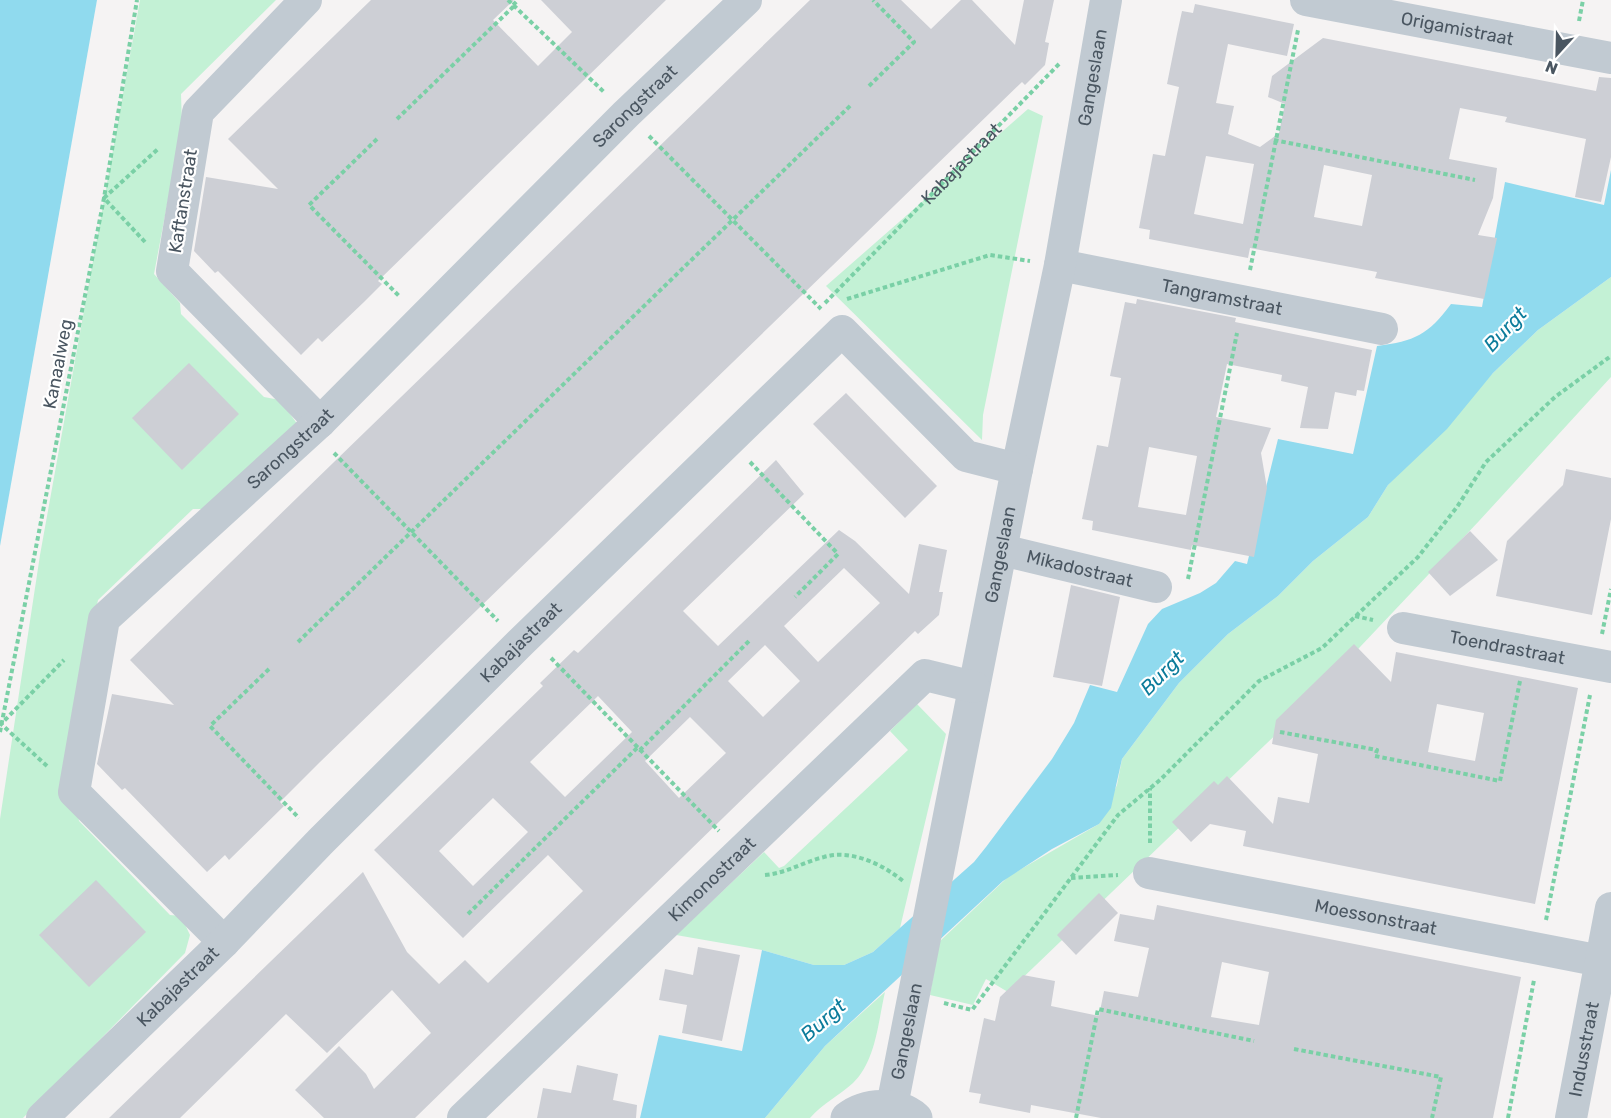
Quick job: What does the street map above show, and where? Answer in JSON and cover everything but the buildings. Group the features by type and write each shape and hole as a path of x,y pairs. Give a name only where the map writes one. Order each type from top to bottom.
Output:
{"street":[{"path":"198,112 306,0"},
{"name":"Sarongstraat","path":"104,619 315,425 626,114 746,0"},
{"name":"Origamistraat","path":"1305,0 1611,58"},
{"name":"Gangeslaan","path":"904,1112 914,995 1017,469 1060,265 1104,10"},
{"name":"Kaftanstraat","path":"198,112 172,271 315,425"},
{"name":"Tangramstraat","path":"1060,265 1382,329"},
{"name":"Kabajastraat","path":"42,1118 224,942 321,841 525,639 842,331 966,456 1017,469"},
{"name":"Mikadostraat","path":"1002,550 1156,587"},
{"path":"104,619 74,792 224,942"},
{"name":"Toendrastraat","path":"1403,627 1603,666"},
{"name":"Kimonostraat","path":"463,1118 738,851 926,675 974,687"},
{"name":"Moessonstraat","path":"1149,873 1601,961"},
{"name":"Indusstraat","path":"1571,1118 1611,908"},
{"path":"847,1118 854,1112 872,1107 904,1112"}],"path":[{"name":"Kanaalweg","path":"0,732 104,198 137,0"},
{"path":"508,0 820,308 831,304"},
{"path":"397,119 519,0"},
{"path":"869,86 914,42 873,0"},
{"name":"Kabajastraat","path":"820,308 1104,10"},
{"path":"298,642 850,105"},
{"path":"172,271 104,198 198,112"},
{"path":"377,139 309,205 422,319"},
{"path":"1274,140 1475,180"},
{"path":"841,301 990,255 1060,265"},
{"path":"914,995 972,1010 1118,815 1150,788 1259,681 1322,648 1418,557 1457,507 1486,462 1555,397 1611,356"},
{"path":"315,425 409,532 639,749 754,870 765,875 781,873 836,854 854,856 895,875 907,884 935,883"},
{"path":"730,440 838,554 795,597"},
{"path":"1508,1118 1540,948 1603,666 1611,589"},
{"path":"74,792 2,724 104,619"},
{"path":"468,914 750,640"},
{"path":"1280,732 1377,750 1376,756 1500,781 1526,651"},
{"path":"269,669 210,726 321,841"},
{"path":"1070,878 1149,873 1150,788"},
{"path":"1076,1118 1098,1010 1254,1041"},
{"path":"1294,1049 1441,1077 1432,1118"}],"green space":[{"path":"140,0 276,0 181,94 182,125 154,274 180,303 181,314 264,397 280,400 298,425 207,509 193,509 98,600 85,663 77,807 79,821 170,915 181,916 190,935 185,953 23,1118 0,1118 0,819 40,555"},
{"path":"1028,109 1043,116 983,415 982,440 826,286"},
{"path":"1611,277 1611,377 1292,719 1008,992 986,979 973,1005 930,995 939,942 1009,876 1099,824 1117,785 1122,759 1179,683 1228,634 1278,596 1313,561 1368,517 1388,485 1493,373 1538,330"},
{"path":"917,704 946,734 900,928 873,952 844,965 814,965 762,950 676,935 764,852 779,868 784,866 908,750 890,731"},
{"path":"885,992 878,1028 867,1064 853,1083 810,1118 765,1118 825,1046"}],"water":[{"path":"0,0 97,0 0,546"},
{"name":"Burgt","path":"1611,170 1611,277 1538,330 1493,373 1447,429 1388,485 1368,517 1313,561 1278,596 1228,634 1179,683 1122,759 1111,808 1099,824 1052,849 1003,881 825,1046 765,1118 640,1118 659,1035 742,1051 762,950 814,965 844,965 873,952 974,862 1052,759 1074,723 1090,685 1117,692 1148,624 1162,609 1200,593 1216,583 1235,561 1247,564 1278,439 1353,454 1377,346 1401,342 1420,335 1435,323 1451,304 1482,307 1505,182 1604,205"}]}
